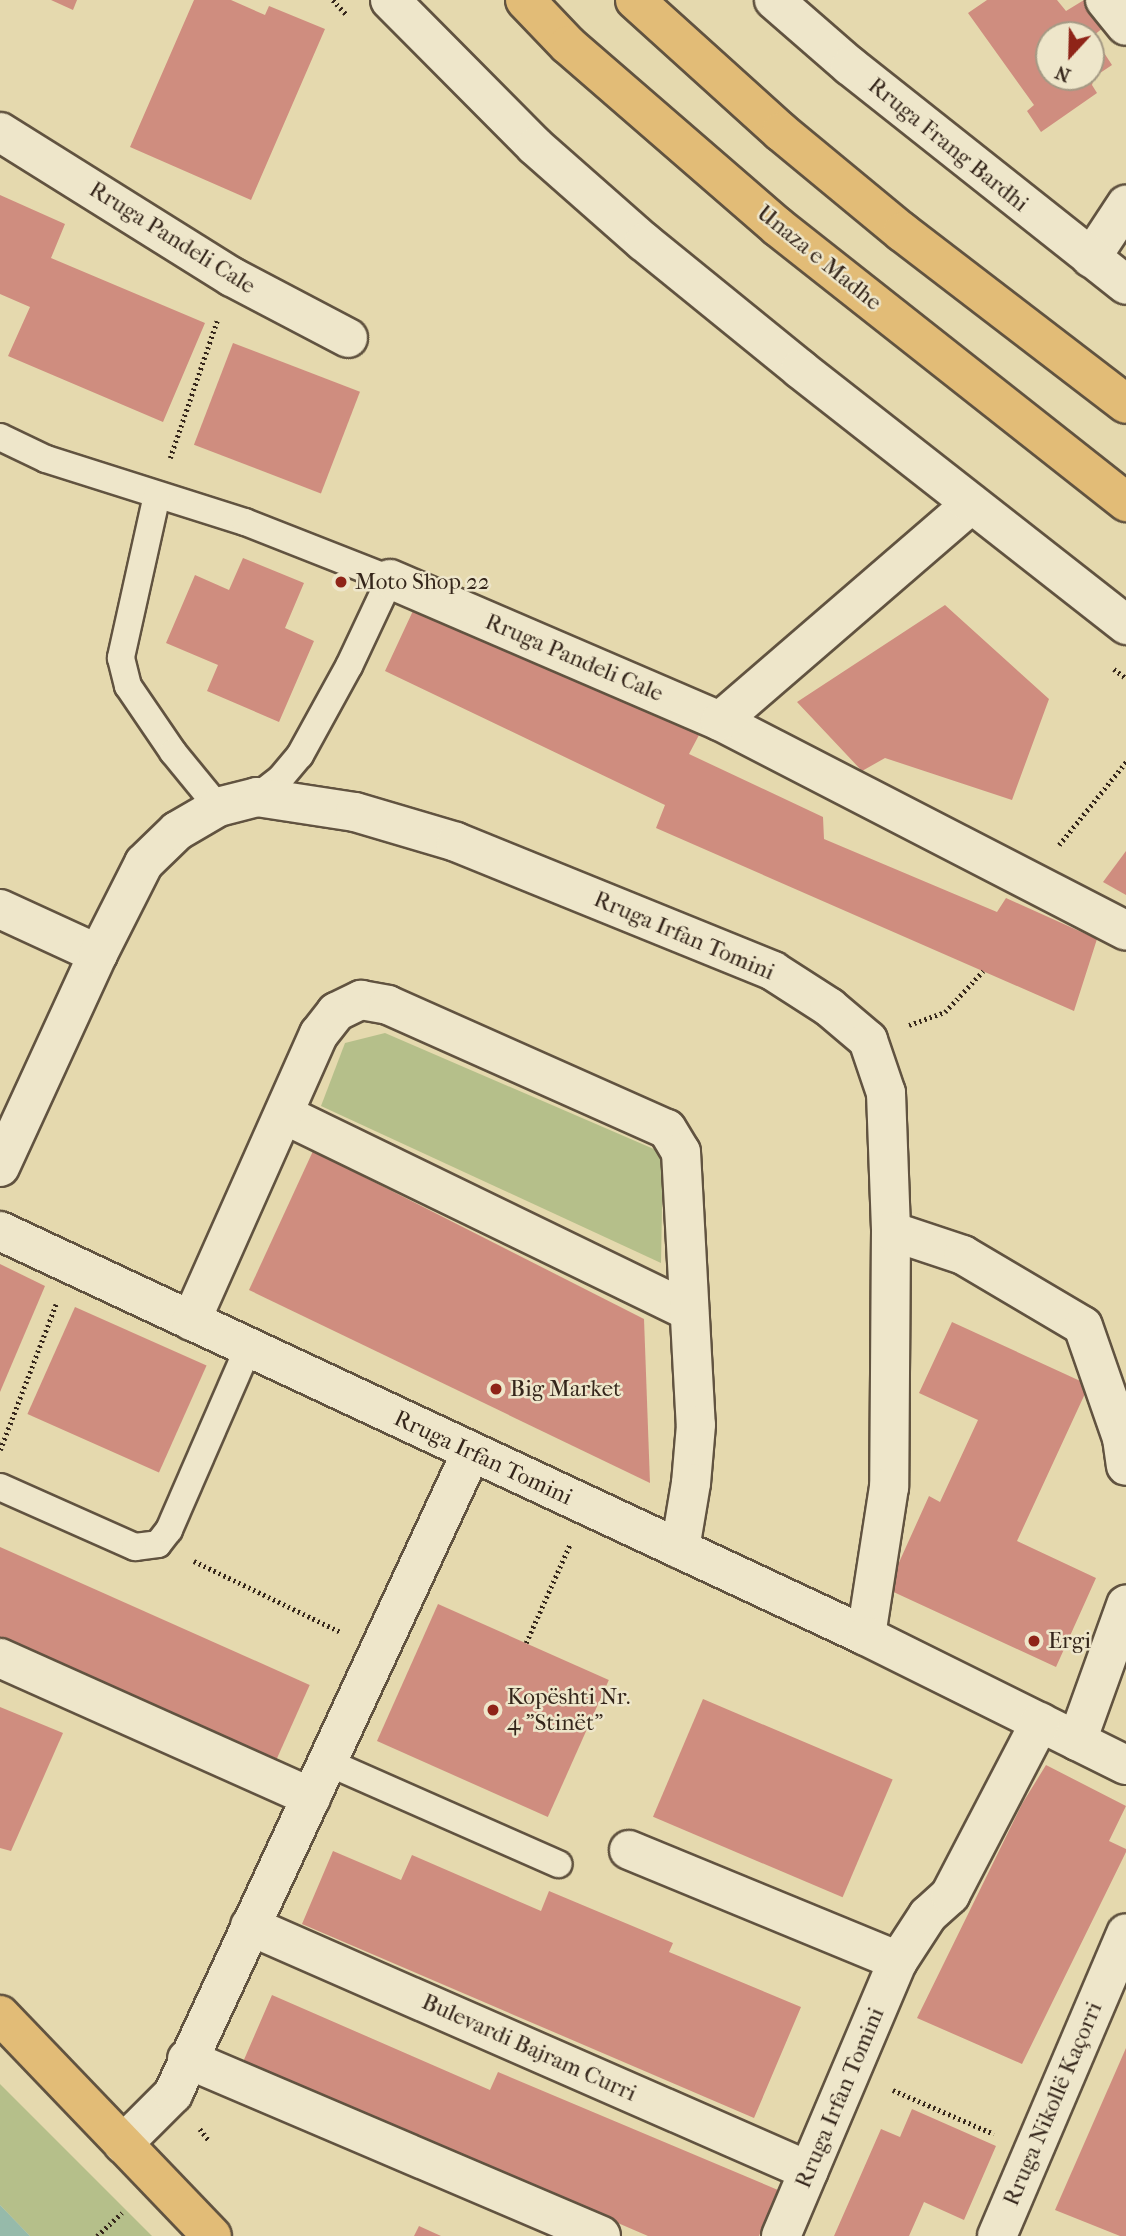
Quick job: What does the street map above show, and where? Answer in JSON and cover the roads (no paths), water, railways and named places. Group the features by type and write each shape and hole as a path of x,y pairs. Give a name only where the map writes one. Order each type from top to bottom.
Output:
{"main road":[{"name":"Unaza e Madhe","path":"525,0 568,45 778,227 1126,502"},
{"path":"635,0 673,37 791,140 902,232 1126,404"},
{"path":"0,2015 212,2236"}],"street":[{"path":"390,0 535,146 644,242 1126,625"},
{"name":"Rruga Frang Bardhi","path":"774,0 850,66 1126,285"},
{"path":"1105,0 1126,26"},
{"name":"Rruga Pandeli Cale","path":"0,132 232,277 348,338"},
{"path":"1091,258 1126,205"},
{"path":"720,721 971,504"},
{"name":"Rruga Pandeli Cale","path":"390,579 720,721 1126,931"},
{"name":"Rruga Irfan Tomini","path":"0,1167 98,954 144,863 177,831 218,807 257,797 355,812 456,842 773,971 829,1007 868,1040 886,1093 891,1231 889,1487 866,1636"},
{"path":"0,909 98,954"},
{"path":"191,1321 285,1115 318,1034 336,1013 361,1000 388,1004 667,1129 681,1152 696,1425 691,1483 680,1549"},
{"path":"285,1115 689,1311"},
{"name":"Rruga Irfan Tomini","path":"0,1231 866,1636 1126,1765"},
{"path":"891,1231 963,1255 1083,1326 1122,1438 1126,1466"},
{"path":"123,2144 173,2094 471,1453"},
{"path":"1077,1741 1126,1605"},
{"path":"0,1658 311,1797"},
{"name":"Rruga Irfan Tomini","path":"781,2236 898,1961 928,1915 950,1895 1040,1722"},
{"path":"629,1850 898,1961"},
{"name":"Bulevardi Bajram Curri","path":"250,1926 809,2171"},
{"name":"Rruga Nikollë Kaçorri","path":"997,2236 1126,1933"},
{"path":"187,2059 601,2236"}],"lane":[{"name":"Rruga Pandeli Cale","path":"0,437 46,458 245,522 390,579"},
{"path":"157,495 121,658 128,686 173,752 218,807"},
{"path":"257,797 281,778 300,755 349,666 390,579"},
{"path":"0,1487 135,1547 158,1544 170,1530 248,1348"},
{"path":"327,1762 558,1864"}],"place":[{"name":"Moto Shop 22","path":"341,582"},
{"name":"Big Market","path":"496,1389"},
{"name":"Ergi","path":"1034,1641"},
{"name":"Kopështi Nr. 4 \"Stinët\"","path":"493,1710"}]}
